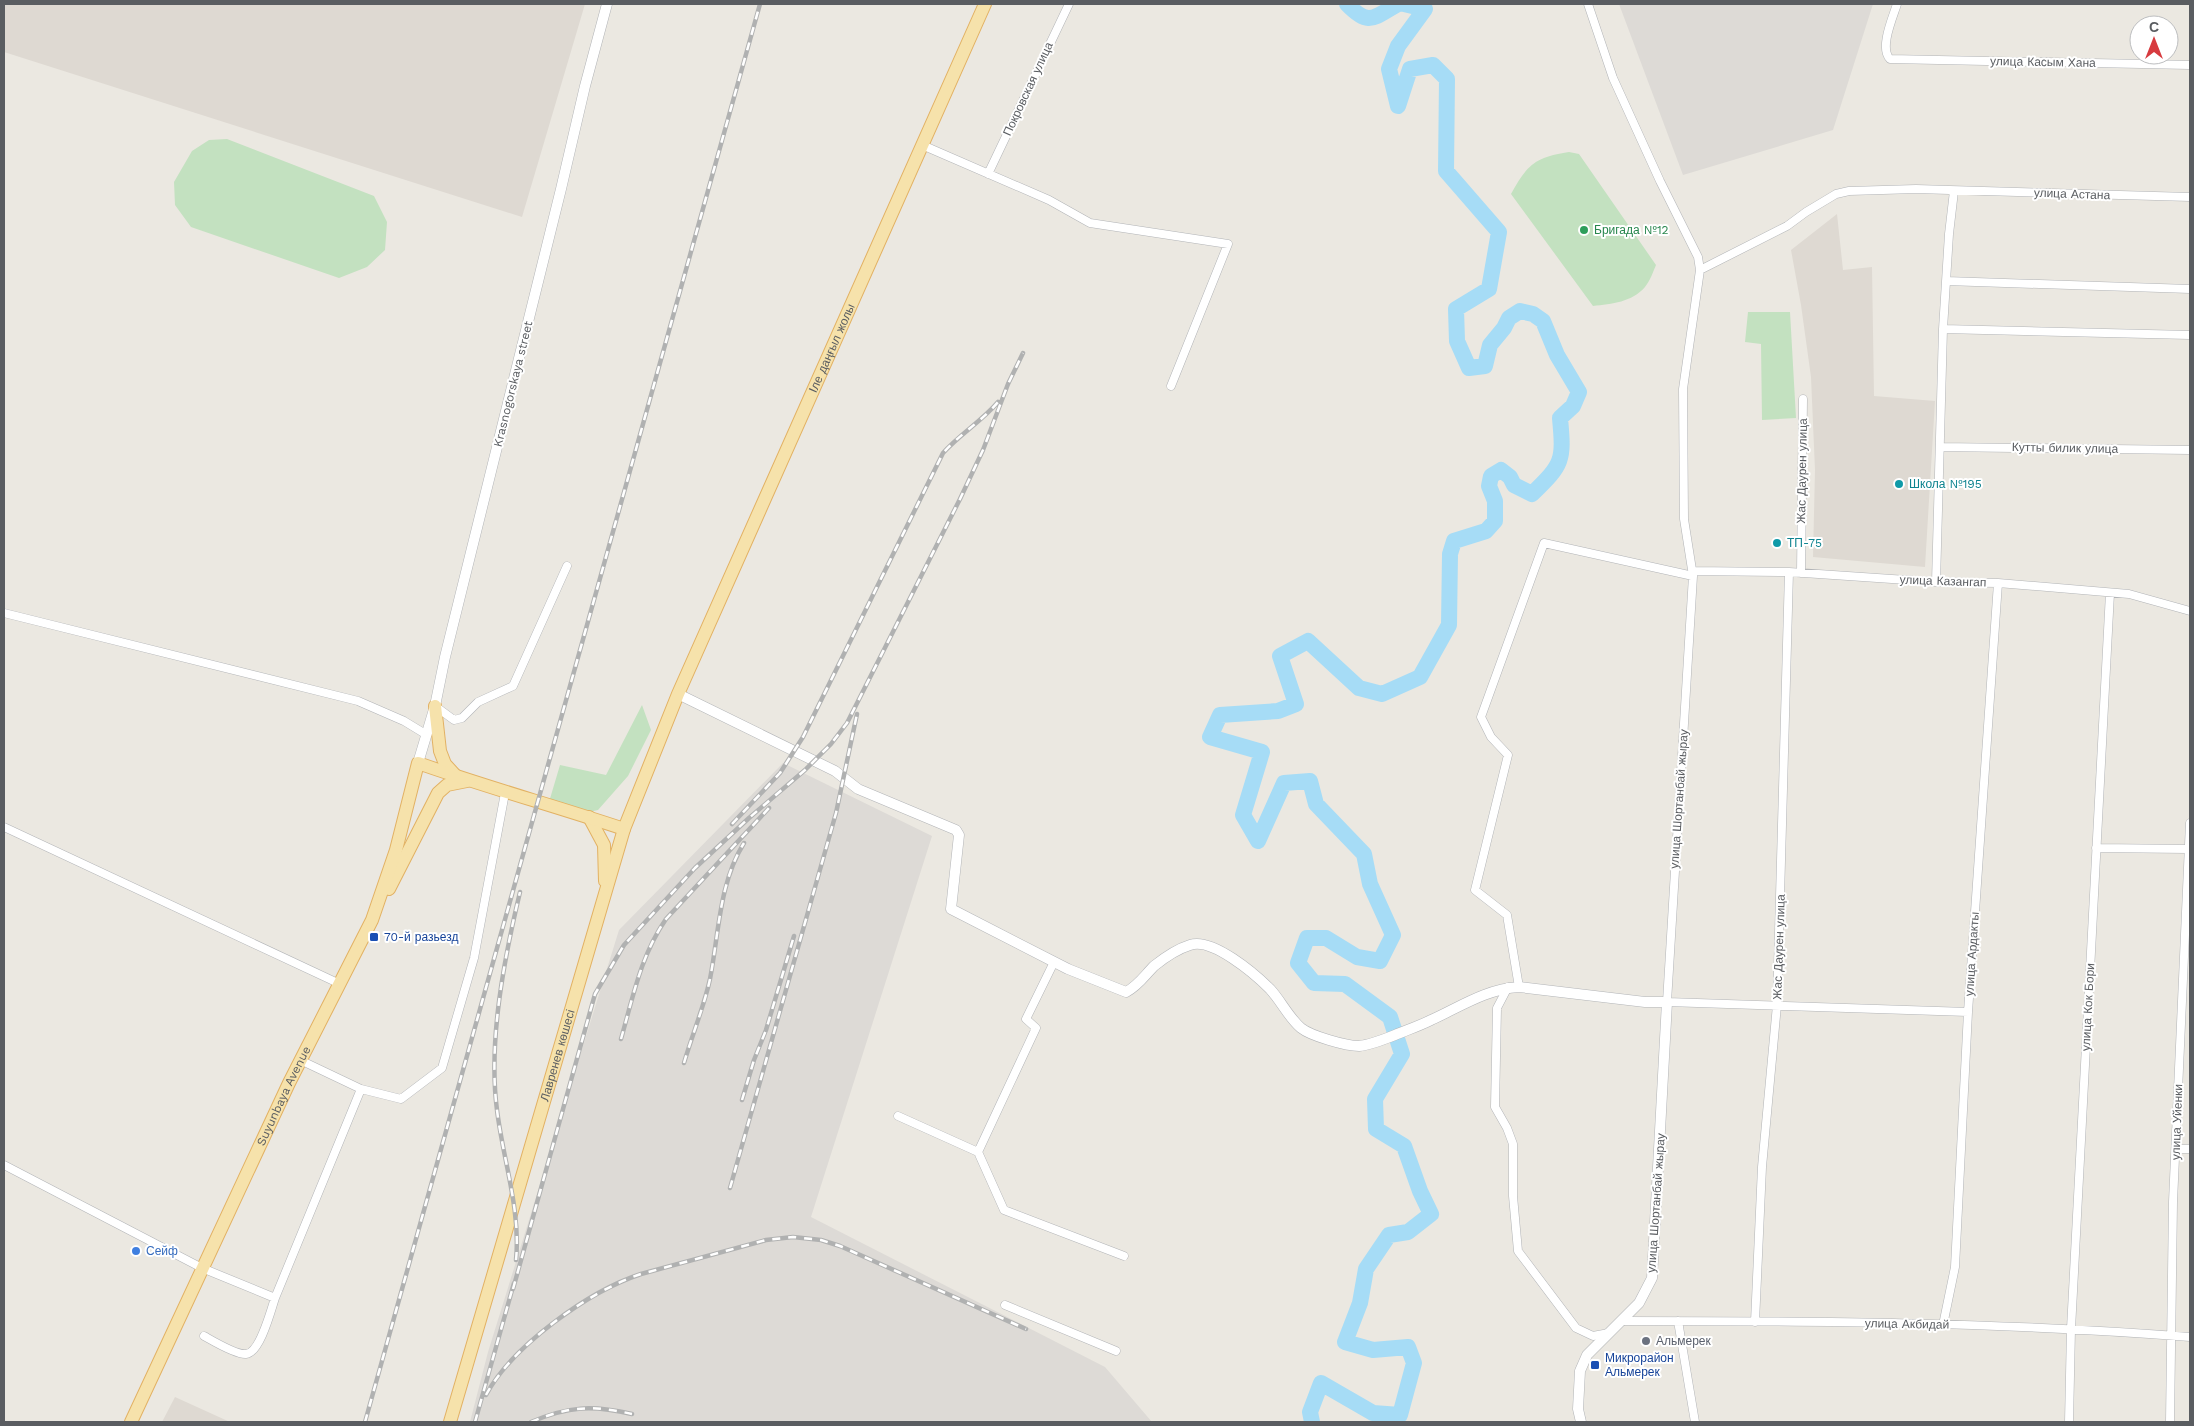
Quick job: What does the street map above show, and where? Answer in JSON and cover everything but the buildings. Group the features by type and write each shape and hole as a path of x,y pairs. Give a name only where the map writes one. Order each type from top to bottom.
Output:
{"main road":[{"name":"Іле даңғыл жолы","path":"678,693 985,4"},
{"name":"Лавренев көшесі","path":"450,1422 624,828 678,693"},
{"path":"435,706 440,751 445,764 463,779"},
{"path":"418,763 505,793 624,828"},
{"name":"Suyunbaya Avenue","path":"131,1422 300,1060 372,920 398,841 418,763"},
{"path":"372,920 438,793 447,785 463,779"},
{"path":"589,817 604,845 606,862 605,898"}],"street":[{"name":"Krasnogorskaya street","path":"418,763 435,706 445,657 562,189 584,86 606,4"},
{"name":"Покровская улица","path":"988,174 1069,4"},
{"path":"1588,4 1613,78 1660,181 1698,257 1700,270"},
{"name":"улица Касым Хана","path":"1897,4 1885,46 1886,55 1890,59 2190,65"},
{"path":"922,145 1049,200 1090,223 1228,244 1171,386"},
{"name":"улица Астана","path":"1700,270 1787,226 1836,194 1863,190 2190,198"},
{"path":"1936,582 1943,329 1949,234 1954,191"},
{"name":"улица Шортанбай жырау","path":"1581,1422 1578,1409 1580,1371 1587,1355 1639,1303 1652,1278 1693,573 1684,519 1683,389 1700,270"},
{"path":"1946,281 2190,289"},
{"path":"1943,329 2190,335"},
{"name":"Жас Даурен улица","path":"1801,573 1803,399"},
{"name":"Кутты билик улица","path":"1940,447 2190,450"},
{"name":"улица Казангап","path":"1514,987 1507,915 1475,890 1508,755 1491,737 1482,717 1544,543 1693,573 1789,572 1936,582 1998,583 2129,594 2190,611"},
{"path":"435,706 454,720 462,718 478,702 513,686 567,566"},
{"name":"Жас Даурен улица","path":"1755,1322 1762,1167 1777,1005 1789,572"},
{"name":"улица Ардакты","path":"1943,1325 1955,1266 1968,1012 1998,583"},
{"name":"улица Кок Бори","path":"2069,1422 2071,1329 2110,592"},
{"path":"4,614 358,701 404,721 427,735"},
{"path":"678,693 834,771 858,789 956,830 959,835 951,909 1054,962 1126,992 1132,989 1155,966 1175,951 1192,944 1207,944 1231,959 1270,990 1301,1028 1323,1038 1359,1046 1401,1032 1490,991 1514,987 1645,1002 1968,1012"},
{"path":"300,1060 361,1089 401,1099 442,1068 474,958 505,793"},
{"name":"улица Уйенки","path":"2170,1422 2176,1148 2190,823"},
{"path":"4,827 340,984"},
{"path":"2096,848 2188,849"},
{"path":"978,1152 1036,1028 1026,1019 1054,962"},
{"path":"1514,987 1497,1008 1494,1107 1507,1128 1513,1144 1513,1196 1518,1252 1576,1328 1593,1336 1611,1332"},
{"path":"204,1336 241,1354 248,1355 254,1350 260,1340 275,1298 361,1089"},
{"path":"898,1116 978,1152 1004,1210 1124,1256"},
{"path":"2176,1148 2190,1149"},
{"path":"4,1165 202,1268 275,1298"},
{"path":"1005,1305 1116,1352"},
{"name":"улица Акбидай","path":"1623,1320 1943,1325 2071,1329 2190,1337"},
{"path":"1678,1320 1695,1422"}],"shaded area":[{"path":"4,4 585,4 522,217 4,52"},
{"path":"1619,4 1873,4 1833,130 1683,175"},
{"path":"1837,214 1843,270 1872,267 1874,396 1935,401 1925,567 1813,557 1815,470 1811,377 1791,250"},
{"path":"783,763 932,836 811,1217 1105,1367 1152,1422 470,1422 488,1352 619,930"},
{"path":"175,1397 230,1422 162,1422"}],"green space":[{"path":"227,139 374,196 387,222 385,250 367,267 339,278 191,227 175,205 174,182 192,151 209,140"},
{"name":"Бригада №12","path":"1569,152 1579,154 1656,265 1645,287 1628,299 1593,306 1511,194 1527,169 1533,164 1557,154"},
{"path":"1748,312 1790,312 1796,418 1762,420 1761,344 1745,342"},
{"path":"642,705 651,730 628,776 598,810 589,812 549,802 560,765 606,775"}],"waterway":[{"path":"1347,4 1366,18 1377,16 1398,4"},
{"path":"1312,1422 1310,1412 1321,1383 1373,1413 1400,1415 1414,1363 1408,1347 1373,1350 1345,1342 1360,1303 1366,1269 1389,1235 1408,1232 1431,1214 1420,1191 1404,1146 1376,1129 1375,1099 1402,1054 1390,1017 1345,984 1314,983 1298,963 1307,938 1326,938 1357,957 1380,961 1393,935 1370,884 1364,854 1316,804 1310,781 1284,783 1258,841 1243,815 1262,752 1210,737 1220,715 1278,711 1296,704 1280,656 1308,641 1359,688 1382,694 1420,677 1449,625 1450,554 1454,541 1486,531 1495,521 1495,501 1489,486 1491,476 1501,470 1510,477 1514,485 1532,494 1550,476 1556,468 1561,453 1560,418 1573,406 1579,392 1557,355 1543,321 1533,314 1520,311 1509,318 1504,328 1490,345 1485,366 1469,368 1457,341 1456,309 1489,289 1499,232 1446,171 1447,79 1433,65 1410,69 1398,106 1389,69 1398,46 1425,9 1404,4"}],"railway":[{"path":"365,1422 760,4"},
{"path":"513,1289 595,994 624,945 695,868 805,770 831,744 847,723 960,499 983,450 1008,384 1023,353"},
{"path":"732,824 780,773 803,737 943,453 998,402"},
{"path":"730,1188 836,813 857,714"},
{"path":"621,1039 644,962 657,933 666,919 769,808"},
{"path":"684,1063 705,1000 729,875 744,843"},
{"path":"516,1260 516,1222 497,1110 495,1057 496,1029 503,972 520,892"},
{"path":"742,1100 754,1060 766,1030 794,936"},
{"path":"486,1395 498,1376 533,1340 554,1322 598,1293 641,1274 766,1240 793,1237 821,1240 840,1246 1026,1329"},
{"path":"475,1422 514,1283"},
{"path":"531,1422 569,1410 592,1408 632,1414"}],"place":[{"name":"Бригада №12","path":"1584,230"},
{"name":"Школа №195","path":"1899,484"},
{"name":"ТП-75","path":"1777,543"},
{"name":"70-й разьезд","path":"374,937"},
{"name":"Сейф","path":"136,1251"},
{"name":"Альмерек","path":"1646,1341"},
{"name":"Микрорайон Альмерек","path":"1595,1365"}]}
